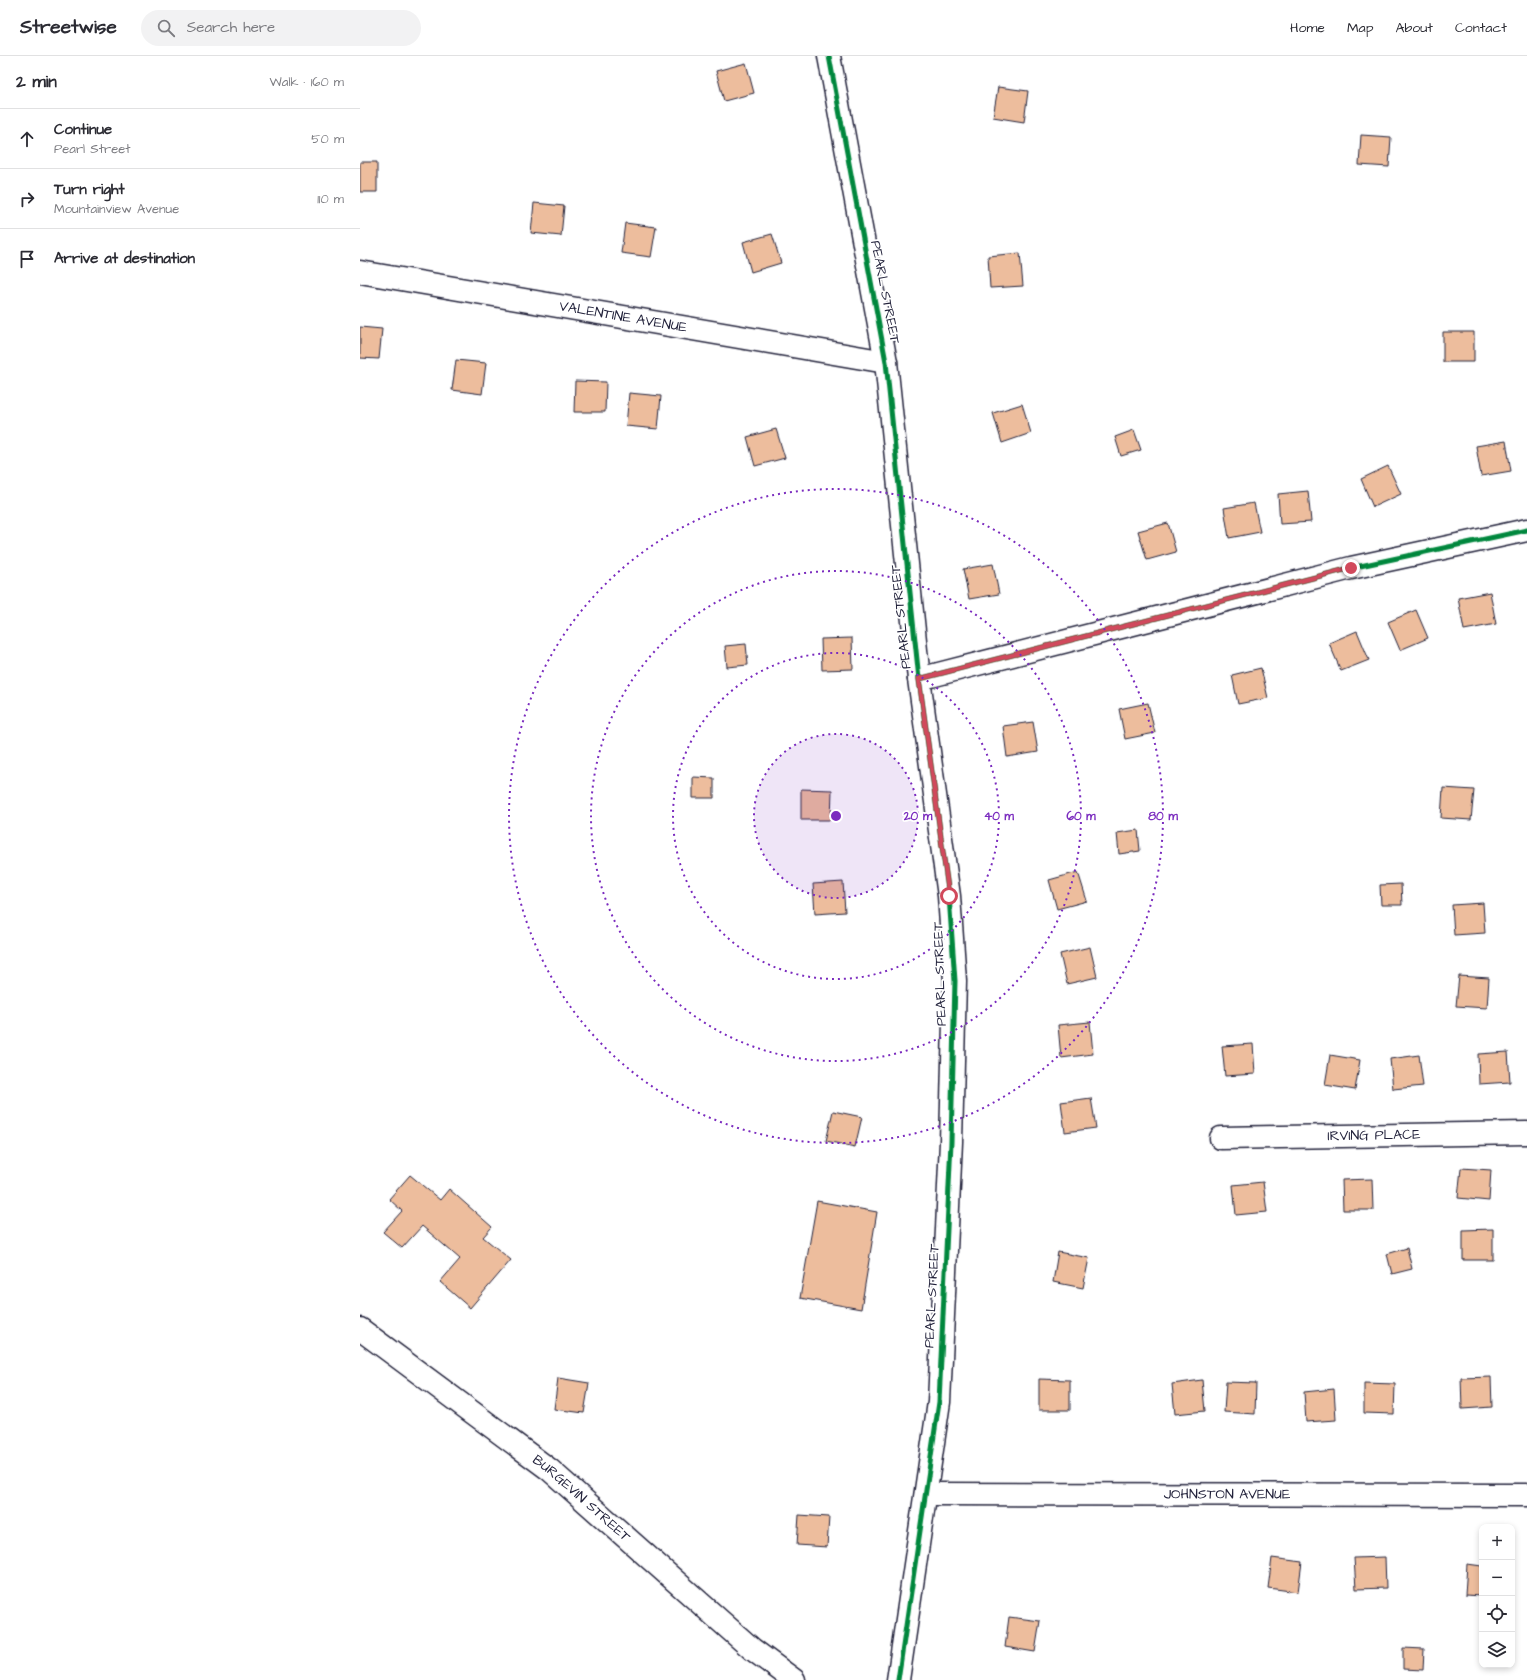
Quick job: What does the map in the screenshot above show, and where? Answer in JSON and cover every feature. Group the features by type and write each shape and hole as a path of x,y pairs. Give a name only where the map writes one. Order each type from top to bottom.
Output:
{"street":[{"name":"PEARL STREET","path":"829,56 886,362 919,679 949,896 956,981 951,1142 939,1402 898,1680"},
{"name":"VALENTINE AVENUE","path":"360,272 886,362"},
{"path":"919,679 1351,568 1527,530"},
{"name":"IRVING PLACE","path":"1221,1138 1527,1133"},
{"name":"BURGEVIN STREET","path":"360,1329 550,1470 752,1649 794,1680"},
{"name":"JOHNSTON AVENUE","path":"926,1494 1527,1495"}],"building":[{"path":"746,63 754,93 724,101 716,71"},
{"path":"998,87 1028,91 1024,122 993,117"},
{"path":"1361,135 1391,137 1389,167 1359,165"},
{"path":"360,162 377,162 377,192 360,192"},
{"path":"534,203 564,206 561,236 531,233"},
{"path":"625,223 656,227 651,257 621,253"},
{"path":"772,234 781,263 751,272 743,242"},
{"path":"1020,253 1023,286 990,288 988,256"},
{"path":"360,327 382,329 379,359 360,358"},
{"path":"1443,332 1474,332 1474,362 1443,362"},
{"path":"456,360 486,363 482,394 452,390"},
{"path":"575,381 606,382 605,412 574,412"},
{"path":"629,393 661,396 658,429 626,426"},
{"path":"1022,404 1031,433 1002,443 993,413"},
{"path":"776,429 785,458 755,466 747,437"},
{"path":"1134,430 1141,450 1121,456 1115,437"},
{"path":"1506,441 1511,471 1481,476 1476,446"},
{"path":"1388,466 1401,494 1373,507 1361,479"},
{"path":"1308,491 1311,522 1280,524 1278,494"},
{"path":"1254,503 1260,532 1229,538 1224,508"},
{"path":"1168,523 1176,552 1147,560 1138,531"},
{"path":"993,564 999,594 969,599 963,569"},
{"path":"1490,592 1496,624 1464,630 1458,598"},
{"path":"1416,610 1428,638 1400,650 1388,622"},
{"path":"1357,631 1369,660 1341,671 1329,643"},
{"path":"852,638 853,669 822,670 821,639"},
{"path":"746,644 748,665 727,667 725,646"},
{"path":"1261,668 1268,698 1238,704 1232,675"},
{"path":"1148,703 1155,733 1125,739 1119,709"},
{"path":"1033,722 1038,752 1007,757 1003,726"},
{"path":"693,777 714,778 714,798 693,798"},
{"path":"1443,788 1474,790 1471,820 1441,818"},
{"path":"801,789 832,790 831,820 801,820"},
{"path":"1138,830 1140,851 1119,854 1117,833"},
{"path":"1078,872 1087,901 1057,909 1049,880"},
{"path":"843,882 845,912 815,914 813,884"},
{"path":"1401,884 1402,905 1381,905 1380,885"},
{"path":"1483,903 1485,933 1454,935 1452,905"},
{"path":"1090,947 1097,977 1067,984 1060,954"},
{"path":"1459,976 1489,978 1487,1008 1456,1006"},
{"path":"1090,1022 1093,1054 1061,1058 1058,1025"},
{"path":"1253,1044 1255,1074 1225,1076 1222,1046"},
{"path":"1508,1052 1510,1082 1479,1084 1478,1054"},
{"path":"1330,1055 1360,1060 1355,1090 1325,1085"},
{"path":"1419,1055 1423,1086 1393,1089 1390,1059"},
{"path":"1091,1098 1096,1128 1065,1132 1061,1102"},
{"path":"833,1111 862,1117 855,1147 826,1141"},
{"path":"1461,1168 1491,1170 1489,1201 1458,1198"},
{"path":"410,1175 440,1200 449,1189 492,1227 483,1237 511,1260 470,1308 440,1282 460,1259 422,1226 402,1248 383,1232 402,1211 389,1199"},
{"path":"1372,1179 1373,1210 1343,1210 1342,1180"},
{"path":"1263,1182 1267,1212 1236,1215 1233,1185"},
{"path":"817,1201 877,1212 861,1309 800,1298"},
{"path":"1493,1229 1493,1260 1463,1260 1463,1230"},
{"path":"1407,1248 1412,1269 1392,1274 1387,1254"},
{"path":"1058,1252 1089,1258 1083,1288 1053,1282"},
{"path":"1491,1377 1492,1407 1462,1409 1461,1378"},
{"path":"558,1378 589,1383 584,1413 554,1409"},
{"path":"1039,1379 1070,1380 1070,1410 1039,1410"},
{"path":"1202,1380 1205,1411 1175,1414 1172,1384"},
{"path":"1226,1382 1256,1383 1255,1414 1224,1412"},
{"path":"1364,1383 1395,1384 1394,1414 1364,1413"},
{"path":"1334,1389 1336,1420 1306,1422 1304,1392"},
{"path":"799,1515 829,1517 827,1547 797,1545"},
{"path":"1385,1557 1386,1588 1356,1589 1354,1558"},
{"path":"1272,1558 1302,1562 1298,1592 1268,1588"},
{"path":"1467,1564 1479,1566 1479,1596 1465,1595"},
{"path":"1009,1617 1040,1621 1035,1652 1005,1647"},
{"path":"1403,1648 1424,1649 1423,1670 1403,1669"}],"cycle path":[{"path":"829,56 886,362 919,679 949,896 955,981 951,1142 939,1402 898,1680"},
{"path":"919,679 1351,568 1527,530"}],"route":[{"path":"949,896 919,679 1351,568"}]}
